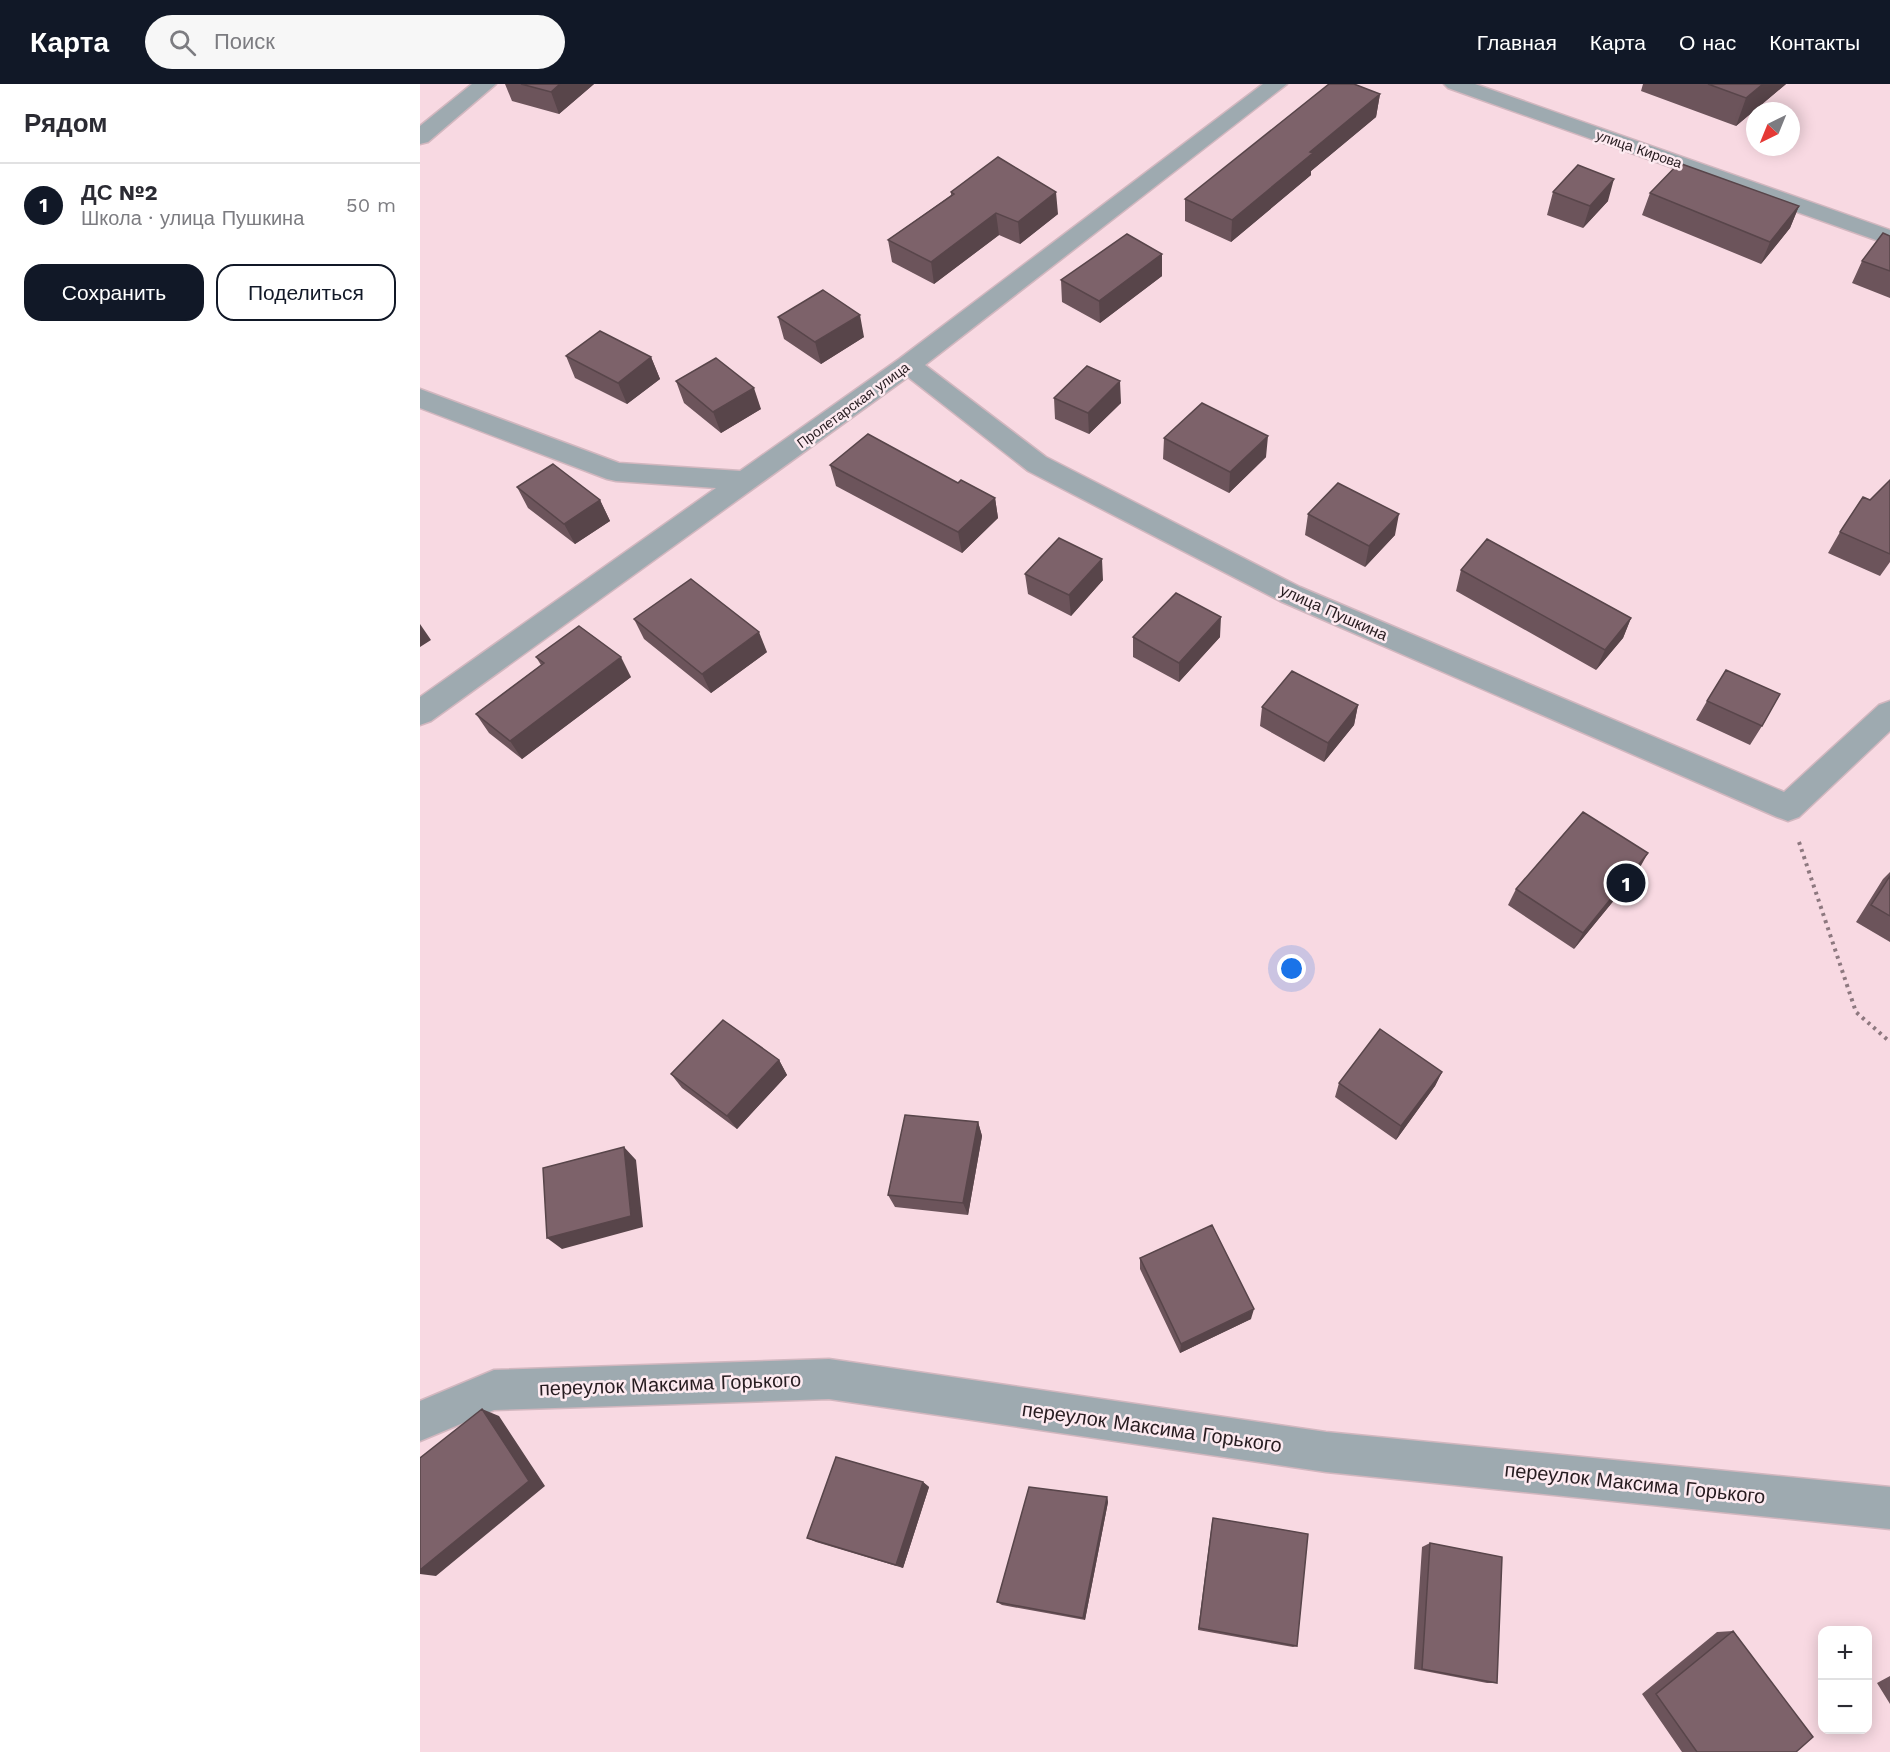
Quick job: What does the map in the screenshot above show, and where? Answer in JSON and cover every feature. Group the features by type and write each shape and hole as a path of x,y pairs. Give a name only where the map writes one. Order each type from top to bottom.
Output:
{"street":[{"path":"420,136 485,84"},
{"name":"Пролетарская улица","path":"420,713 908,365 1276,84"},
{"name":"улица Кирова","path":"1455,84 1890,238"},
{"name":"улица Пушкина","path":"908,365 1037,464 1290,594 1788,808"},
{"path":"420,398 616,472 746,482"},
{"path":"1788,808 1890,713"},
{"name":"переулок Максима Горького","path":"420,1421 494,1390 829,1379 1326,1452 1890,1508"}],"path":[{"path":"1788,808 1856,1012 1890,1042"}],"building":[{"path":"521,84 560,84 551,92"},
{"path":"1329,84 1354,84 1380,94 1232,220 1185,199"},
{"path":"1708,84 1763,84 1746,98"},
{"path":"998,157 1056,192 1018,222 996,213 931,262 888,240 954,194 951,192"},
{"path":"1679,163 1799,206 1770,242 1650,193"},
{"path":"1578,165 1614,179 1590,206 1553,192"},
{"path":"1883,233 1890,236 1890,271 1862,261"},
{"path":"1127,234 1162,254 1099,301 1061,280"},
{"path":"823,290 860,315 815,342 778,317"},
{"path":"600,331 651,357 618,383 566,356"},
{"path":"716,358 754,388 713,412 676,381"},
{"path":"1087,366 1120,381 1088,413 1054,398"},
{"path":"1202,403 1268,436 1230,472 1164,438"},
{"path":"868,434 958,483 961,480 995,498 958,532 830,465"},
{"path":"553,464 600,500 564,524 517,487"},
{"path":"1890,480 1890,554 1840,532 1863,497 1870,500"},
{"path":"1338,483 1399,514 1369,546 1308,514"},
{"path":"1059,538 1102,559 1069,595 1025,574"},
{"path":"1487,539 1631,618 1605,650 1461,570"},
{"path":"691,579 759,632 702,674 634,619"},
{"path":"1176,593 1221,617 1179,663 1133,637"},
{"path":"579,626 621,657 510,741 476,714 544,663 536,657"},
{"path":"1726,670 1780,694 1762,726 1707,701"},
{"path":"1292,671 1358,705 1328,743 1262,707"},
{"path":"1583,812 1648,853 1583,933 1516,889"},
{"path":"1890,876 1890,916 1871,905"},
{"path":"723,1020 779,1060 727,1116 671,1074"},
{"path":"1380,1029 1442,1072 1401,1126 1339,1083"},
{"path":"905,1115 978,1122 963,1203 888,1195"},
{"path":"624,1147 631,1216 547,1238 543,1168"},
{"path":"1212,1225 1254,1309 1181,1344 1140,1258"},
{"path":"482,1409 529,1481 420,1570 420,1458"},
{"path":"836,1457 923,1482 896,1565 807,1538"},
{"path":"1029,1487 1107,1497 1083,1618 997,1602"},
{"path":"1213,1518 1308,1534 1297,1646 1199,1628"},
{"path":"1430,1543 1502,1557 1497,1683 1422,1669"},
{"path":"1733,1631 1813,1737 1796,1752 1697,1752 1656,1694"}],"place":[{"name":"ДС №2","path":"1626,883"}]}
